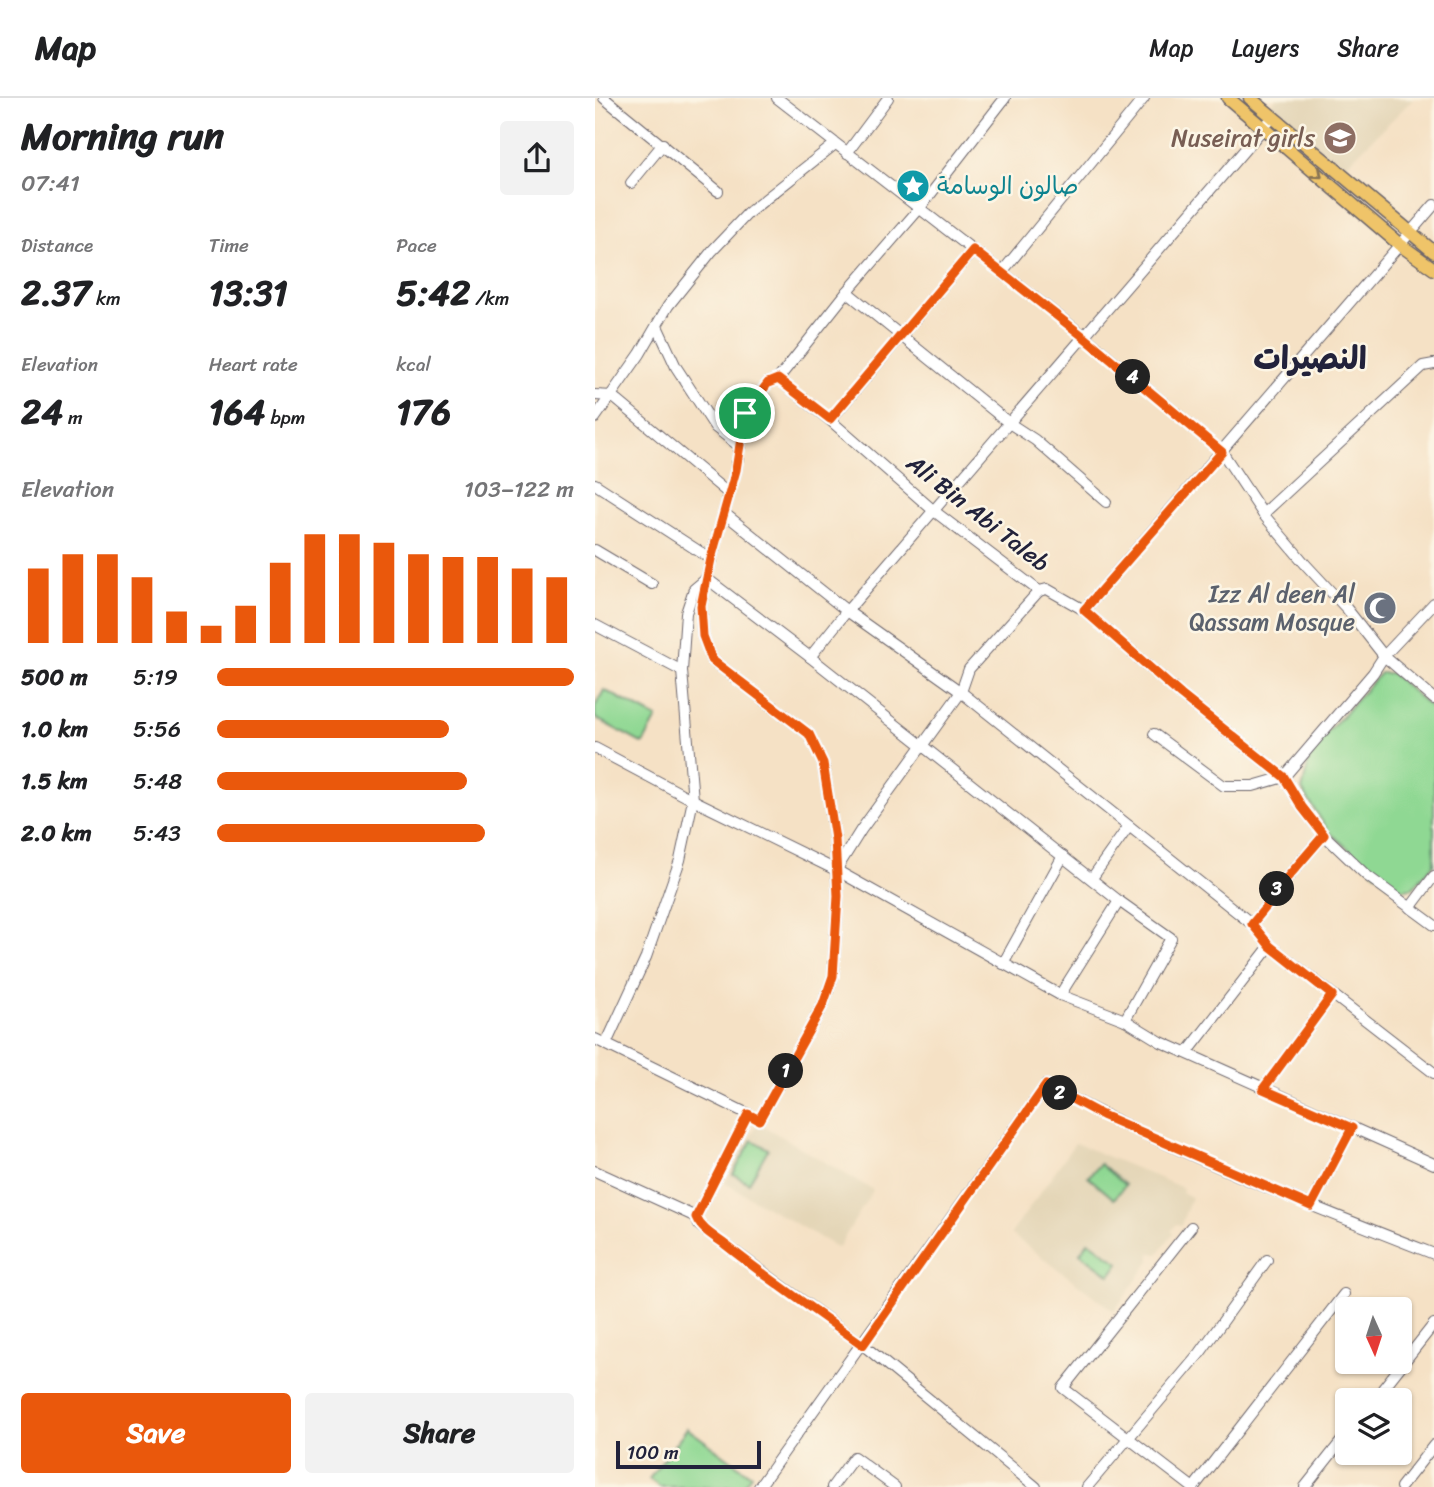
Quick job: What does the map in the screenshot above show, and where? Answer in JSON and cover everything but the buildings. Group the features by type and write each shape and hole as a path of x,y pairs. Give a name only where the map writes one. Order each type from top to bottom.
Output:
{"main road":[{"path":"1229,98 1399,244 1434,269"},
{"path":"1250,98 1434,252"}],"street":[{"path":"595,103 602,98 663,144 718,191"},
{"path":"777,98 1084,337 1222,452 1263,514 1347,608 1384,656 1434,699"},
{"path":"847,153 888,98"},
{"path":"595,1039 759,1120 823,1005 833,976 838,896 835,839 823,763 809,734 712,660 703,636 701,606 706,579 736,470 745,413 768,383 778,379 847,292 919,209 1005,98"},
{"path":"1002,272 1145,98"},
{"path":"810,657 1273,117"},
{"path":"631,183 663,144"},
{"path":"595,418 612,396 668,306 692,275 748,213 835,144"},
{"path":"1084,610 1434,205"},
{"path":"830,419 973,250"},
{"path":"847,292 1009,424 1035,440 1106,502"},
{"path":"657,326 676,367 715,427 739,446"},
{"path":"1263,514 1423,366 1434,364"},
{"name":"Ali Bin Abi Taleb","path":"778,379 830,419 934,510 1039,590 1047,589 1084,610 1181,695 1284,777 1302,807 1324,835 1366,875 1434,926"},
{"path":"595,395 612,396 729,494"},
{"path":"595,484 711,559"},
{"path":"725,513 847,611 961,692 1252,924 1270,946 1434,1073"},
{"path":"595,550 652,584"},
{"path":"706,579 810,657 1119,901 1171,938 1125,1020"},
{"path":"606,1044 655,933 680,860 693,800 682,671 686,613 694,589 706,579"},
{"path":"836,870 861,830 961,692 969,669 1039,590"},
{"path":"1154,734 1224,786 1253,786 1284,777 1373,673 1384,656 1434,603"},
{"path":"595,625 682,671"},
{"path":"595,748 693,800 836,870 1060,995 1125,1020 1161,1042 1434,1164"},
{"path":"1092,878 1129,826"},
{"path":"1252,924 1271,901 1273,894 1324,835"},
{"path":"1003,964 1063,856"},
{"path":"1410,908 1434,876"},
{"path":"1060,995 1119,901"},
{"path":"1187,1053 1270,946"},
{"path":"1263,1089 1332,995"},
{"path":"759,1487 863,1345 1046,1085 1102,1115 1311,1206 1434,1254"},
{"path":"696,1217 748,1114"},
{"path":"1311,1206 1352,1128"},
{"path":"595,1171 696,1217 699,1225 863,1345 1036,1487"},
{"path":"1191,1227 1063,1388 1193,1487 1344,1294"},
{"path":"1087,1487 1200,1353 1267,1260"},
{"path":"1384,1388 1432,1330"},
{"path":"1405,1486 1434,1445"},
{"path":"1305,1487 1335,1449"},
{"path":"832,1487 855,1457 895,1487"}],"shaded area":[{"name":"Nuseirat girls","path":"1277,98 1414,98 1343,168 1269,107"},
{"path":"758,1123 873,1190 838,1248 725,1183"},
{"path":"1075,1143 1183,1188 1182,1192 1191,1197 1181,1225 1176,1224 1158,1254 1150,1253 1150,1261 1114,1311 1011,1234"}],"green space":[{"path":"1380,673 1391,673 1434,710 1434,864 1413,888 1396,890 1329,832 1302,790 1311,751"},
{"path":"604,690 657,718 643,744 595,718 595,707"},
{"path":"752,1140 768,1149 749,1183 733,1174"},
{"path":"1100,1164 1125,1185 1114,1199 1088,1177"},
{"path":"1089,1241 1119,1263 1110,1275 1080,1253"},
{"path":"687,1428 751,1475 742,1487 660,1487 649,1479"}],"place":[{"name":"Nuseirat girls","path":"1340,138"},
{"name":"صالون الوسامة","path":"913,186"},
{"name":"Izz Al deen Al Qassam Mosque","path":"1380,608"}],"district":[{"name":"النصيرات","path":"1310,358"}],"route":[{"path":"973,250 1140,382 1222,452 1084,610 1181,695 1284,777 1302,807 1324,835 1273,894 1271,901 1252,924 1270,946 1332,995 1263,1089 1352,1128 1311,1206 1102,1115 1046,1085 863,1345 699,1225 696,1217 748,1114 759,1120 823,1005 833,976 838,896 835,839 823,763 809,734 712,660 703,636 701,606 736,470 745,413 768,383 778,379 830,419 973,250"}]}
